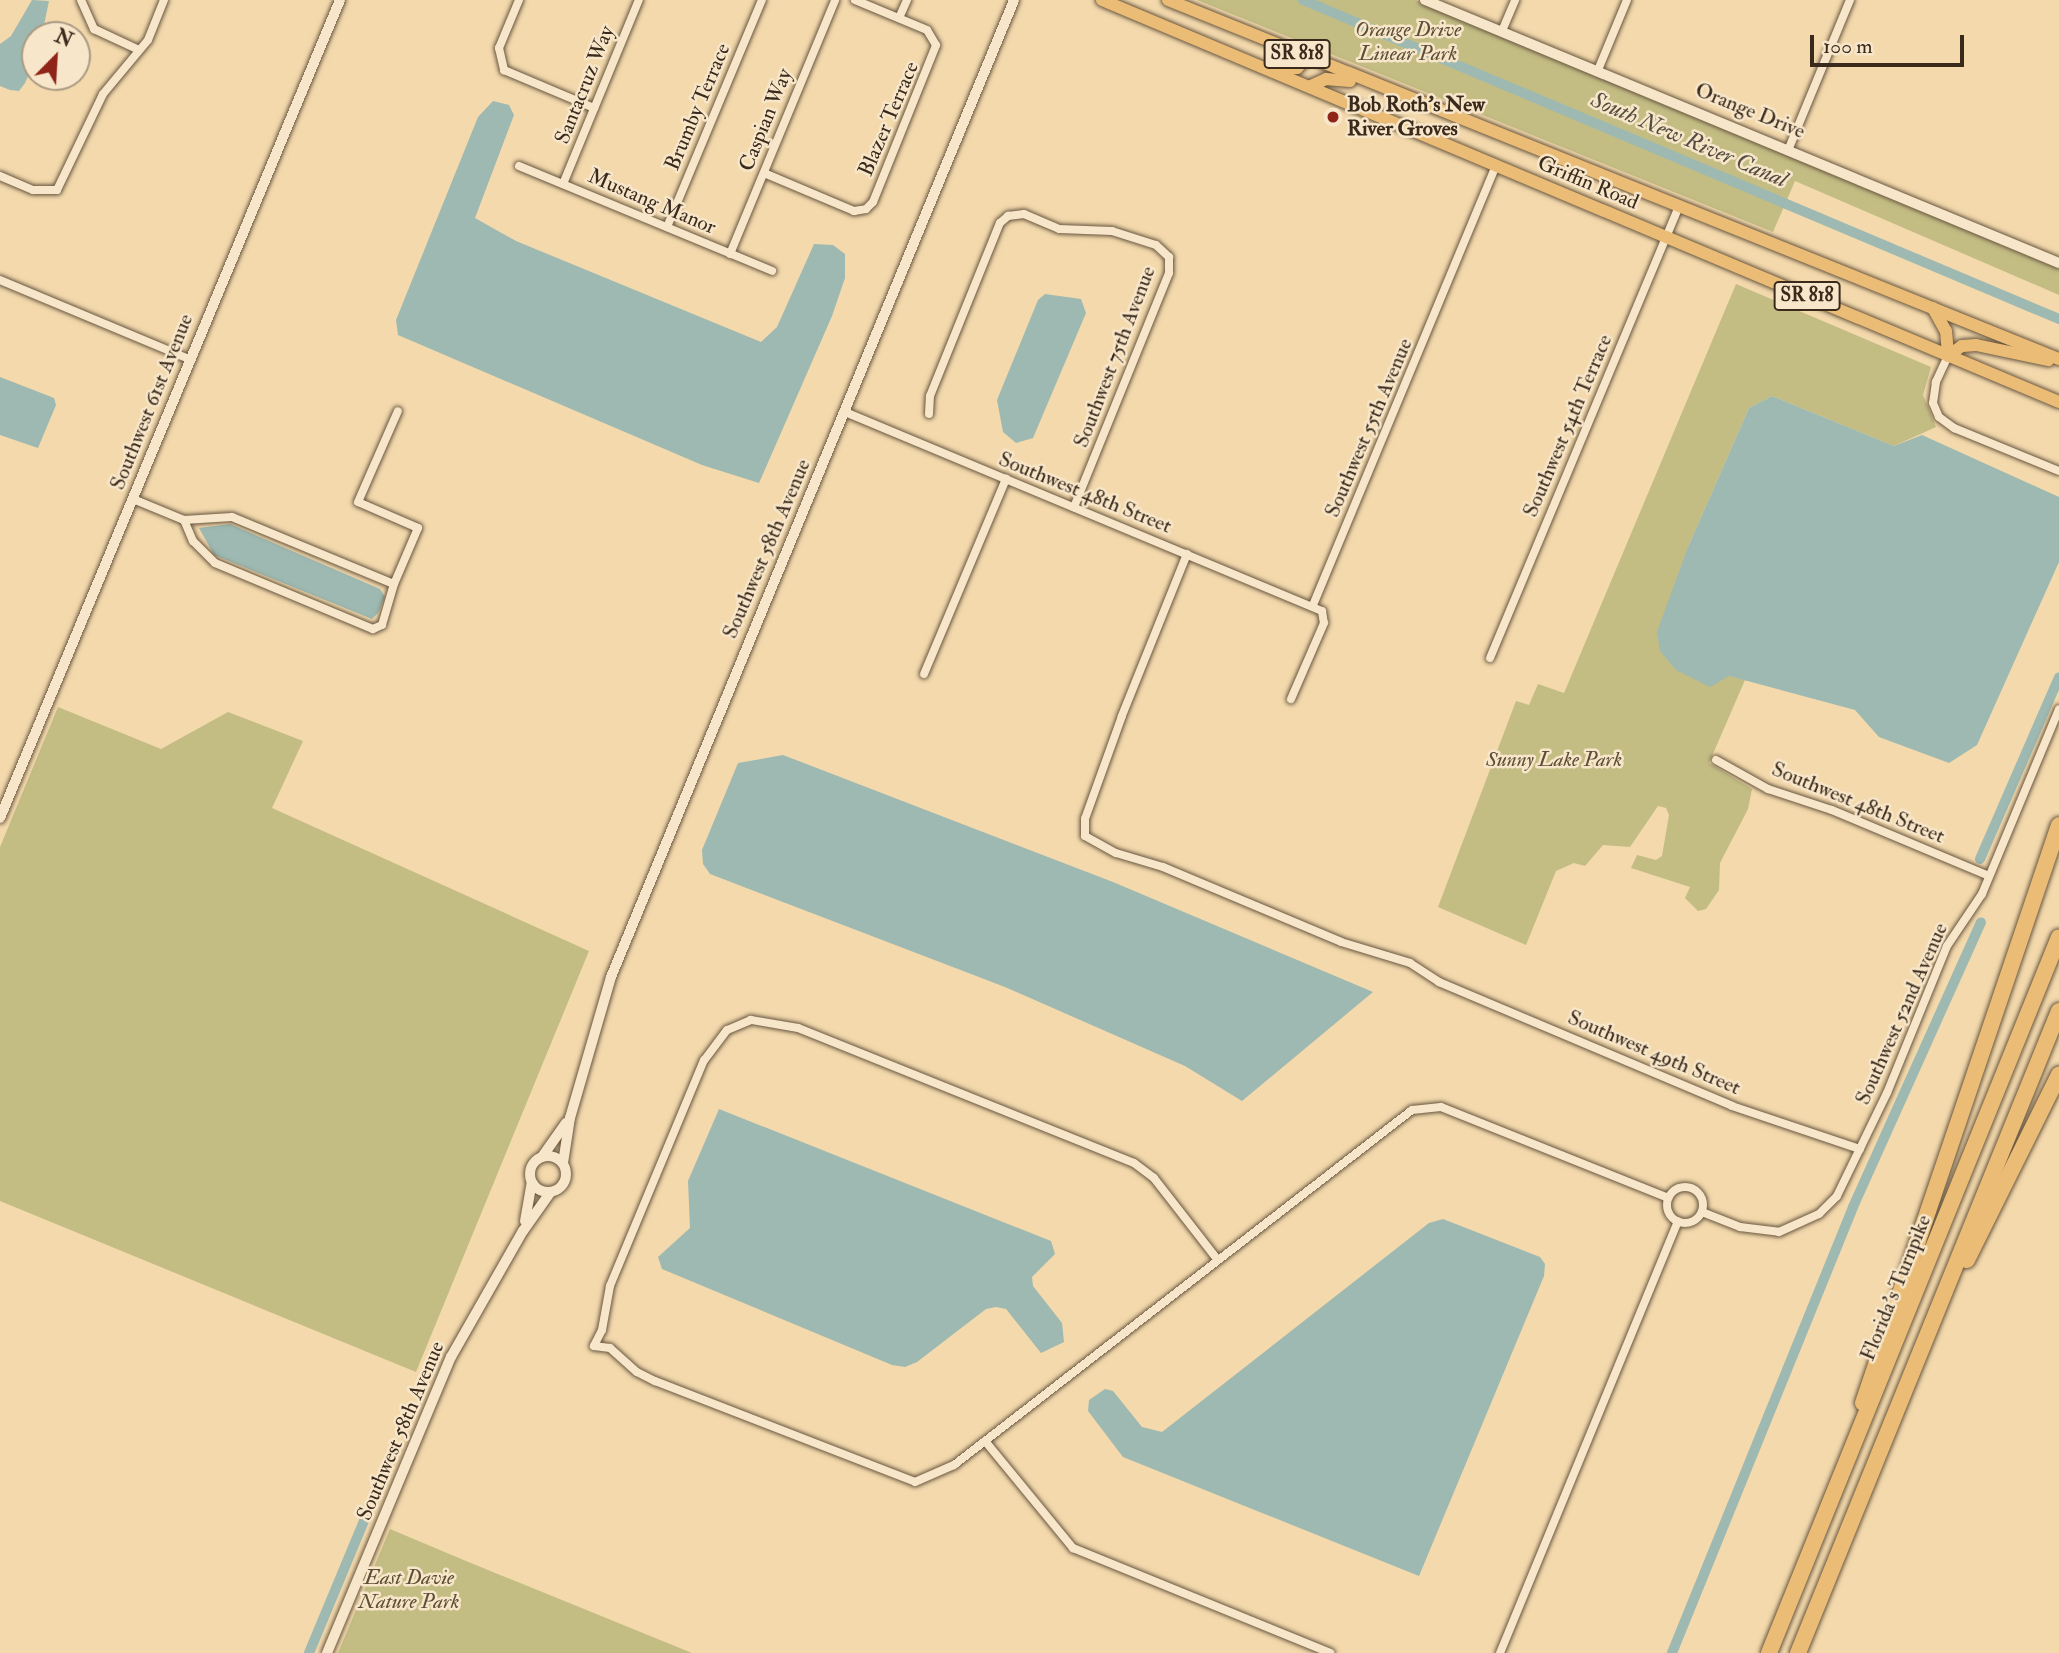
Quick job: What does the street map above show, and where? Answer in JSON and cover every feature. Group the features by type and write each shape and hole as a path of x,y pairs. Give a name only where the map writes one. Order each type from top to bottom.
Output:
{"highway":[{"path":"1853,1449 1870,1373 2059,825"},
{"name":"Florida's Turnpike","path":"1769,1653 2059,937"},
{"path":"1798,1653 2059,1011"},
{"path":"1939,1308 1983,1232 2059,1075"}],"main road":[{"name":"Griffin Road","path":"1102,0 2059,402"},
{"name":"Griffin Road","path":"1168,0 2059,360"},
{"path":"1269,69 1290,70 1307,58"},
{"path":"1311,86 1326,79 1368,83"},
{"path":"1933,308 1946,331 1948,356 1976,345 2059,360"}],"street":[{"path":"81,0 94,29 137,49"},
{"path":"0,176 33,190 57,190 103,94 137,49 148,40 164,0"},
{"name":"Southwest 61st Avenue","path":"0,818 340,0"},
{"path":"519,0 499,48 500,63 511,75 594,108"},
{"name":"Santacruz Way","path":"563,184 639,0"},
{"name":"Brumby Terrace","path":"667,227 762,0"},
{"name":"Caspian Way","path":"730,254 835,0"},
{"path":"855,0 899,18 907,0"},
{"name":"Southwest 58th Avenue","path":"564,1163 570,1118 611,977 1014,0"},
{"name":"Orange Drive","path":"1425,0 1789,148 2059,262"},
{"path":"1502,31 1515,0"},
{"path":"1598,70 1627,0"},
{"path":"1789,148 1850,0"},
{"name":"Blazer Terrace","path":"764,173 854,211 866,209 877,192 929,68 935,39 927,30 899,18"},
{"name":"Southwest 55th Avenue","path":"1313,605 1496,165"},
{"name":"Mustang Manor","path":"519,166 772,271"},
{"name":"Southwest 54th Terrace","path":"1490,658 1679,207"},
{"name":"Southwest 75th Avenue","path":"929,414 930,396 995,235 1008,216 1024,214 1059,229 1112,231 1156,245 1169,257 1169,273 1074,507"},
{"path":"0,280 189,359"},
{"path":"1948,356 1936,382 1933,403 1939,417 1954,428 2059,471"},
{"path":"184,520 193,541 215,563 373,629 382,625 394,584 418,528 358,502 398,411"},
{"name":"Southwest 48th Street","path":"845,412 1313,605"},
{"path":"924,674 1006,479"},
{"path":"133,499 184,520 232,517 394,584"},
{"name":"Southwest 49th Street","path":"1187,554 1084,819 1085,836 1116,853 1175,872 1341,942 1410,963 1438,982 1732,1106 1860,1149"},
{"path":"1291,699 1324,623 1322,611 1313,605"},
{"name":"Southwest 52nd Avenue","path":"1702,1212 1761,1232 1800,1226 1837,1196 1860,1149 1947,946 1989,876 2059,709"},
{"name":"Southwest 48th Street","path":"1716,760 1768,789 1832,810 1989,876"},
{"path":"1217,1259 1154,1178 1134,1163 782,1022 751,1020 727,1031 704,1060 610,1286 602,1330 594,1346 610,1348 637,1373 655,1381 903,1480 915,1482 941,1474 985,1441 1217,1259 1398,1117 1427,1107 1441,1107 1668,1198"},
{"name":"Southwest 58th Avenue","path":"542,1157 570,1118"},
{"path":"550,1156 564,1163 565,1182 550,1193 532,1183 532,1165 542,1157 550,1156"},
{"name":"Southwest 58th Avenue","path":"523,1231 532,1183"},
{"path":"1678,1188 1692,1188 1702,1198 1702,1212 1692,1222 1678,1222 1670,1214 1668,1198 1678,1188"},
{"name":"Southwest 58th Avenue","path":"327,1653 452,1357 523,1231 550,1193"},
{"path":"1500,1653 1678,1222"},
{"path":"985,1441 1073,1548 1330,1653"}],"green space":[{"name":"Orange Drive Linear Park","path":"1197,0 1415,0 2059,269 2059,295 1795,181 1773,232"},
{"name":"Sunny Lake Park","path":"1736,284 1931,367 1923,395 1936,427 1894,446 1772,396 1749,408 1688,547 1729,676 1745,680 1709,763 1752,789 1748,809 1720,863 1719,890 1706,909 1698,911 1685,898 1690,887 1631,868 1637,855 1656,860 1662,856 1669,815 1666,808 1658,806 1630,847 1603,845 1585,866 1574,863 1556,871 1526,945 1438,907 1516,701 1529,705 1538,684 1564,693"},
{"path":"58,707 161,749 228,712 303,741 272,808 589,951 416,1372 0,1201 0,847"},
{"name":"East Davie Nature Park","path":"390,1529 466,1561 692,1653 338,1653"}],"water":[{"path":"32,0 49,1 45,21 21,21 19,91 0,86 0,44 11,36"},
{"path":"493,101 509,105 514,115 475,218 516,241 761,342 777,327 814,244 833,245 845,254 845,278 832,316 759,483 702,465 398,335 396,320 478,117"},
{"path":"1045,294 1081,299 1086,313 1033,438 1016,443 1003,432 997,400 1038,300"},
{"path":"0,377 54,398 56,405 38,448 0,435"},
{"path":"1772,396 1894,446 1922,435 2059,497 2059,562 1977,745 1949,763 1879,737 1855,710 1729,676 1710,687 1676,670 1660,651 1657,632 1688,547 1749,408"},
{"path":"230,524 380,589 385,597 378,613 372,619 214,555 199,528"},
{"path":"783,755 1113,882 1373,992 1242,1101 1185,1066 1005,987 710,874 703,864 702,850 738,763"},
{"path":"719,1109 1051,1241 1055,1254 1032,1277 1033,1286 1062,1323 1064,1342 1041,1353 1006,1309 996,1307 986,1309 917,1362 905,1367 892,1365 662,1269 658,1257 690,1228 688,1181"},
{"path":"1443,1219 1540,1257 1545,1264 1544,1276 1419,1576 1123,1457 1088,1411 1089,1400 1105,1389 1113,1391 1142,1427 1162,1432 1429,1223"}],"waterway":[{"name":"South New River Canal","path":"1303,0 2059,319"},
{"path":"1980,859 2059,677"},
{"path":"1672,1653 1853,1207 1981,922"},
{"path":"309,1653 372,1502"}],"place":[{"name":"Bob Roth's New River Groves","path":"1333,117"}]}
